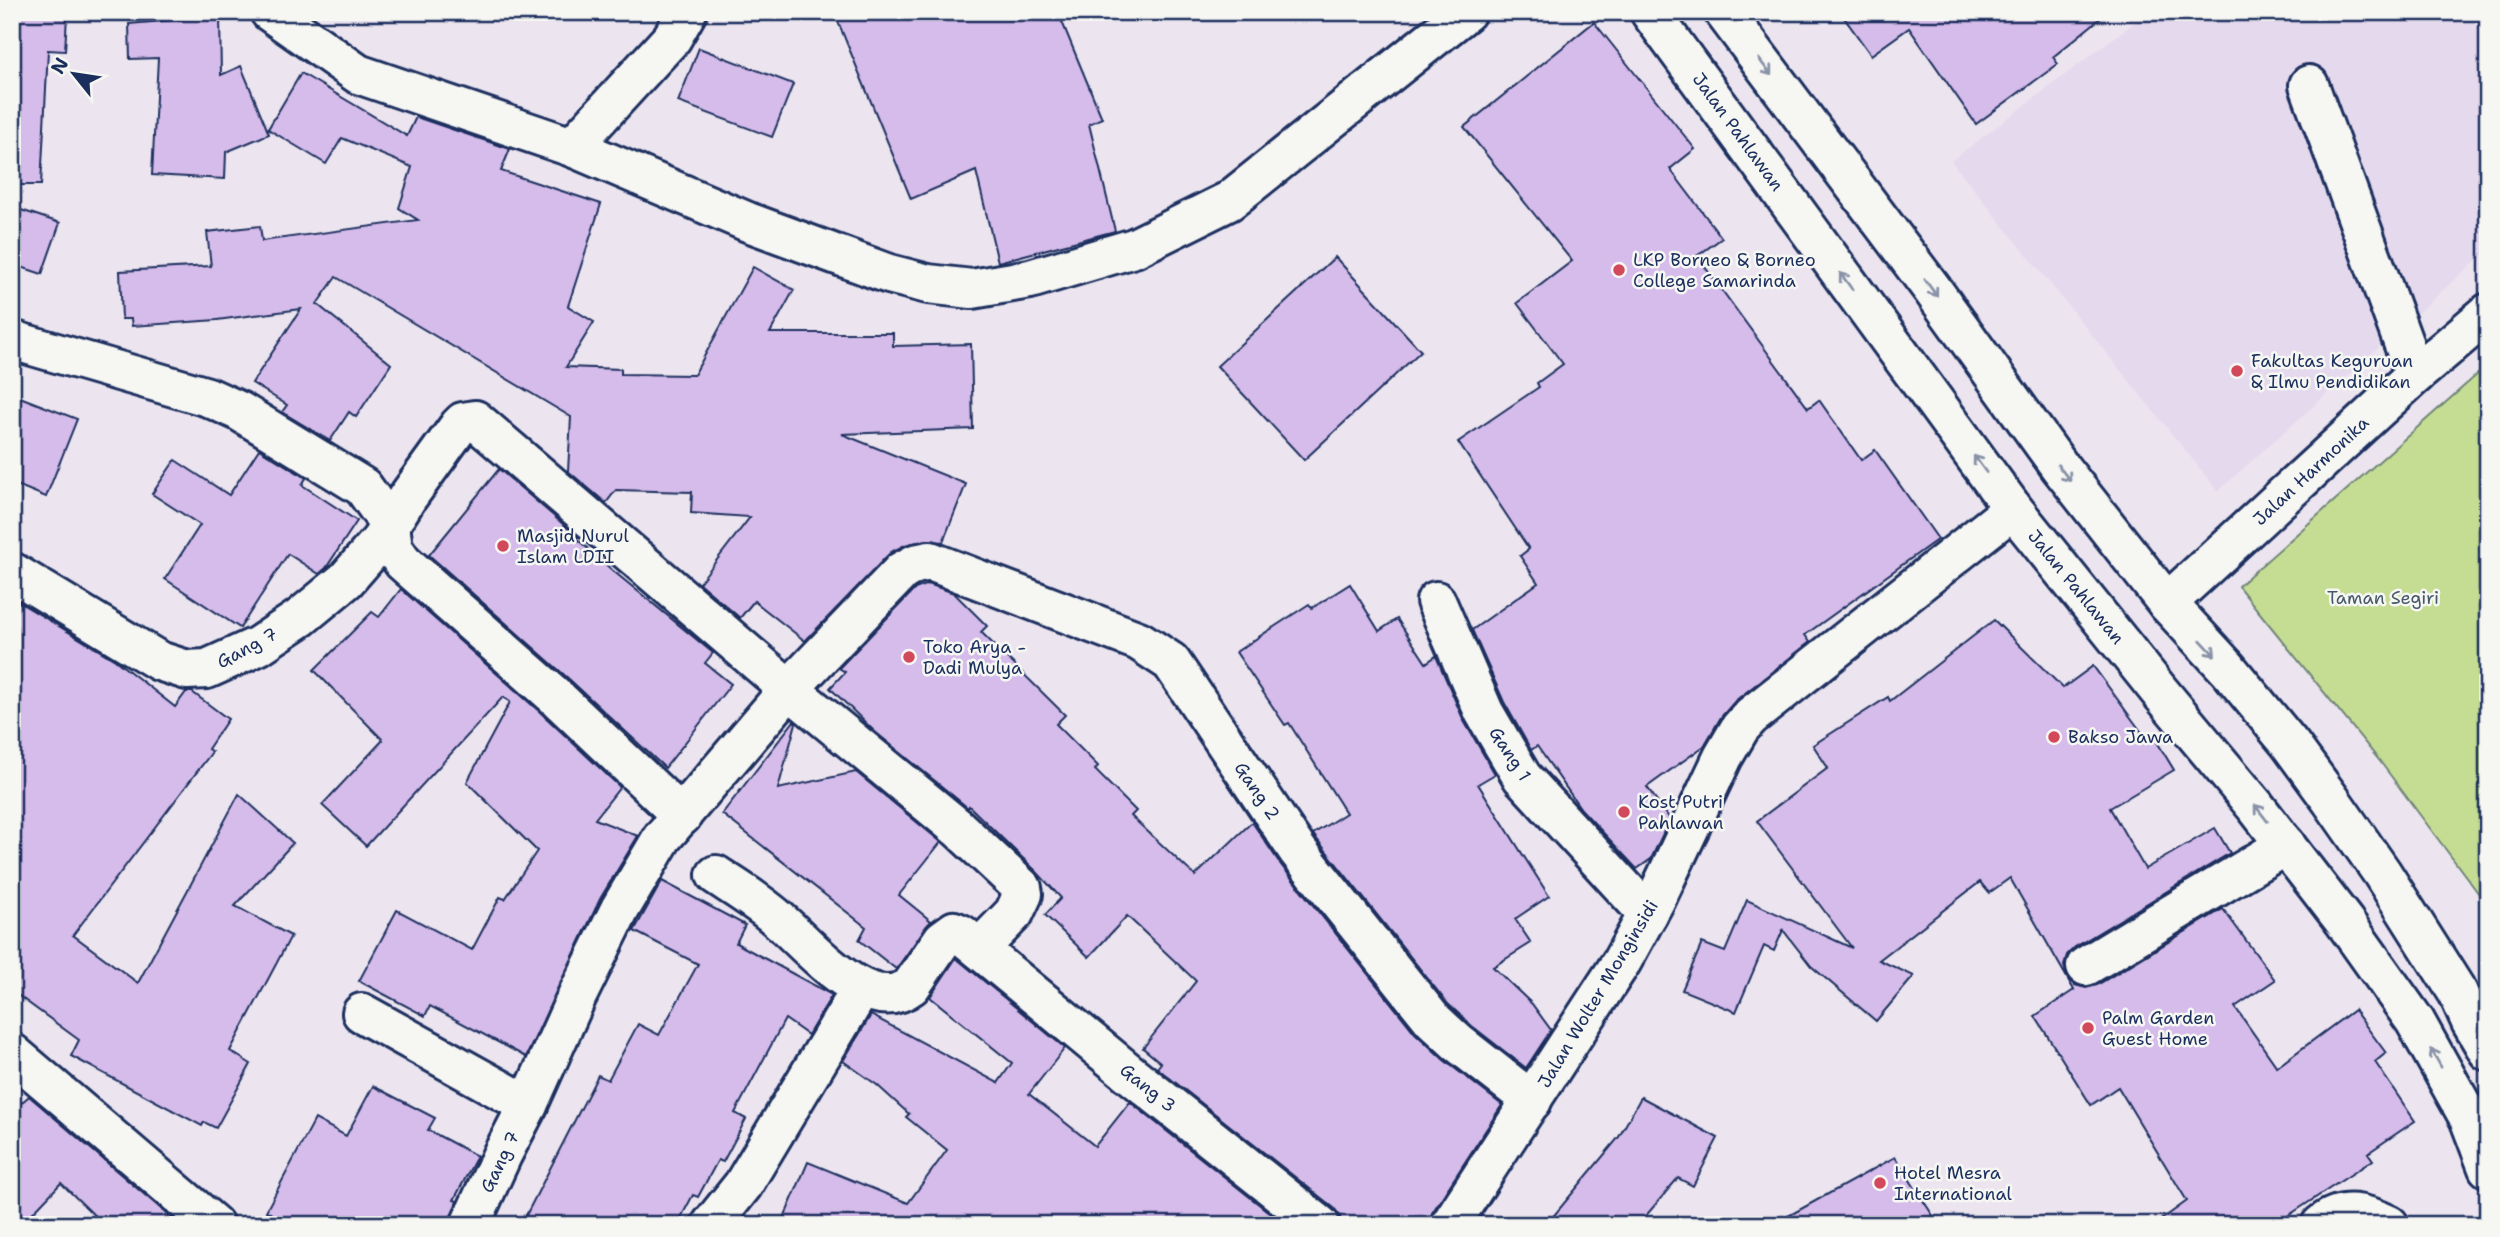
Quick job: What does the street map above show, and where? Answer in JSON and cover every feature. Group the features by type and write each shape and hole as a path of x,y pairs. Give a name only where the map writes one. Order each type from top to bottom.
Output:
{"street":[{"path":"270,12 358,74 572,147 748,222 889,274 928,284 972,289 1030,279 1135,248 1228,201 1466,12"},
{"path":"572,147 671,38 687,12"},
{"name":"Jalan Pahlawan","path":"1650,12 2013,509 2286,845 2344,921 2415,1021 2469,1118 2481,1130 2488,1168"},
{"path":"1724,12 1932,289 2060,467 2167,604 2228,669 2332,800 2389,883 2482,1033"},
{"path":"2309,85 2415,375"},
{"name":"Jalan Harmonika","path":"2167,604 2415,375 2488,313"},
{"path":"12,340 208,397 239,411 398,511 393,548 403,562 555,696 672,827"},
{"name":"Gang 7","path":"12,572 159,661 187,670 207,668 258,646 300,618 346,580 380,541 458,426 463,422 475,420 789,689"},
{"name":"Jalan Wolter Monginsidi","path":"1450,1225 1622,961 1740,728 1751,716 2013,509"},
{"name":"Gang 7","path":"470,1225 620,909 672,827 789,689 902,571 915,564 930,561"},
{"name":"Gang 2","path":"930,561 1139,641 1171,662 1298,851 1432,1019 1532,1101"},
{"name":"Gang 1","path":"1436,601 1484,712 1522,777 1648,914"},
{"path":"789,689 958,828 1022,888 1023,894 1014,913 979,949"},
{"path":"2085,966 2286,845"},
{"path":"711,1225 743,1185 861,989 814,952 776,916 716,875"},
{"name":"Gang 3","path":"861,989 890,996 904,992 943,939 954,931 1320,1225"},
{"path":"362,1013 528,1105"},
{"path":"12,1053 214,1225"},
{"path":"2321,1225 2335,1216 2349,1212 2366,1214 2389,1225"}],"shaded area":[{"name":"Fakultas Keguruan & Ilmu Pendidikan","path":"2148,12 2488,12 2488,250 2218,491 1951,161"}],"green space":[{"name":"Taman Segiri","path":"2488,365 2488,906 2379,760 2238,586"}],"building":[{"path":"12,12 67,15 65,51 48,50 41,185 12,185"},
{"path":"834,12 1058,12 1102,118 1089,124 1115,231 998,262 976,171 911,199"},
{"path":"1840,12 2108,12 2053,57 2058,64 1976,124 1909,28 1871,55"},
{"path":"220,16 221,75 241,66 269,134 226,152 225,179 152,175 158,58 130,59 129,24"},
{"path":"1594,22 1695,149 1670,169 1722,238 1697,256 1808,408 1819,400 1861,460 1875,450 1938,539 1805,635 1810,642 1735,701 1721,717 1704,746 1647,787 1670,819 1651,859 1637,869 1581,809 1537,746 1531,750 1504,702 1472,630 1538,583 1520,556 1529,549 1458,442 1539,387 1537,383 1563,364 1517,303 1572,261 1464,127"},
{"path":"699,48 793,84 772,137 678,102"},
{"path":"301,73 407,136 416,117 510,149 501,171 601,204 568,306 594,322 566,367 621,369 621,374 694,375 753,267 794,290 770,333 893,333 893,346 971,344 973,429 842,434 966,484 943,542 926,540 891,552 805,641 754,601 740,618 699,583 750,517 691,513 692,492 616,490 606,503 568,471 571,417 336,277 317,304 391,364 356,417 349,412 330,441 282,412 287,405 252,383 301,309 217,320 132,326 131,319 122,319 120,271 211,266 207,232 260,226 262,241 418,220 399,208 412,167 342,138 326,164 268,129"},
{"path":"12,207 60,223 42,274 12,264"},
{"path":"1335,257 1421,351 1304,460 1217,366"},
{"path":"12,394 77,419 46,497 12,483"},
{"path":"259,449 306,478 302,485 357,521 326,568 319,574 288,554 240,628 165,579 200,525 152,494 175,460 229,495"},
{"path":"499,469 612,570 713,653 705,663 731,684 665,768 429,555"},
{"path":"928,584 954,593 987,626 981,632 1065,715 1056,724 1098,766 1095,770 1136,811 1131,816 1195,876 1252,822 1281,865 1415,1033 1444,1060 1502,1105 1432,1213 1427,1225 1341,1225 1340,1216 1334,1208 1157,1068 1161,1063 1143,1048 1196,981 1127,916 1089,957 1045,915 1061,898 1037,872 969,806 968,808 874,731 830,688 845,672 839,668 915,589"},
{"path":"1350,584 1379,631 1397,619 1426,663 1436,656 1464,721 1495,774 1478,784 1549,896 1515,919 1531,943 1493,967 1532,1004 1551,1030 1526,1068 1448,1004 1313,834 1346,813 1289,723 1285,725 1236,652 1309,604 1312,608"},
{"path":"401,589 620,787 595,819 638,836 600,899 526,1057 430,1006 425,1016 359,981 397,910 472,950 500,897 505,899 537,851 467,782 510,702 503,697 366,846 322,805 383,740 314,670 372,612 379,617"},
{"path":"12,598 115,660 175,707 186,692 192,692 228,719 208,749 212,752 73,935 138,983 239,794 293,843 235,906 291,936 230,1051 251,1064 216,1128 204,1122 202,1126 71,1056 79,1040 12,991"},
{"path":"1994,620 2063,688 2093,666 2148,741 2154,737 2174,770 2110,808 2145,869 2215,828 2230,853 2075,947 2067,955 2064,966 2068,978 2075,985 2086,988 2097,985 2223,909 2275,980 2235,1007 2277,1067 2354,1010 2386,1053 2375,1062 2415,1121 2368,1153 2373,1160 2274,1225 2154,1225 2187,1201 2118,1087 2091,1105 2035,1016 2074,990 2010,878 1989,893 1980,882 1879,960 1914,976 1876,1021 1811,966 1783,930 1774,951 1764,946 1736,1012 1682,990 1702,943 1725,952 1747,900 1852,948 1757,821 1828,768 1813,745 1888,697 1890,701"},
{"path":"794,721 796,723 778,789 856,772 941,842 899,895 931,921 896,969 859,940 866,927 722,814"},
{"path":"662,881 745,925 736,943 832,995 808,1035 785,1019 735,1113 746,1119 723,1162 718,1160 698,1197 693,1195 677,1225 521,1225 598,1075 608,1080 638,1024 659,1035 698,964 634,931"},
{"path":"956,958 1065,1048 1029,1094 1095,1146 1130,1102 1285,1225 781,1225 808,1162 908,1203 947,1150 906,1117 909,1114 877,1085 843,1061 871,1015 998,1083 1012,1063 930,997"},
{"path":"373,1086 435,1118 428,1130 477,1156 454,1200 457,1201 449,1225 292,1225 266,1211 315,1119 346,1136"},
{"path":"29,1096 180,1225 104,1225 61,1183 21,1225 12,1225 12,1111"},
{"path":"1641,1097 1718,1138 1693,1186 1678,1178 1638,1225 1546,1225 1619,1137"},
{"name":"Hotel Mesra International","path":"1895,1157 1939,1225 1772,1225"}],"place":[{"name":"LKP Borneo & Borneo College Samarinda","path":"1619,270"},
{"name":"Fakultas Keguruan & Ilmu Pendidikan","path":"2237,371"},
{"name":"Masjid Nurul Islam LDII","path":"503,546"},
{"name":"Toko Arya - Dadi Mulya","path":"909,657"},
{"name":"Bakso Jawa","path":"2054,737"},
{"name":"Kost Putri Pahlawan","path":"1624,812"},
{"name":"Palm Garden Guest Home","path":"2088,1028"},
{"name":"Hotel Mesra International","path":"1880,1183"}]}
